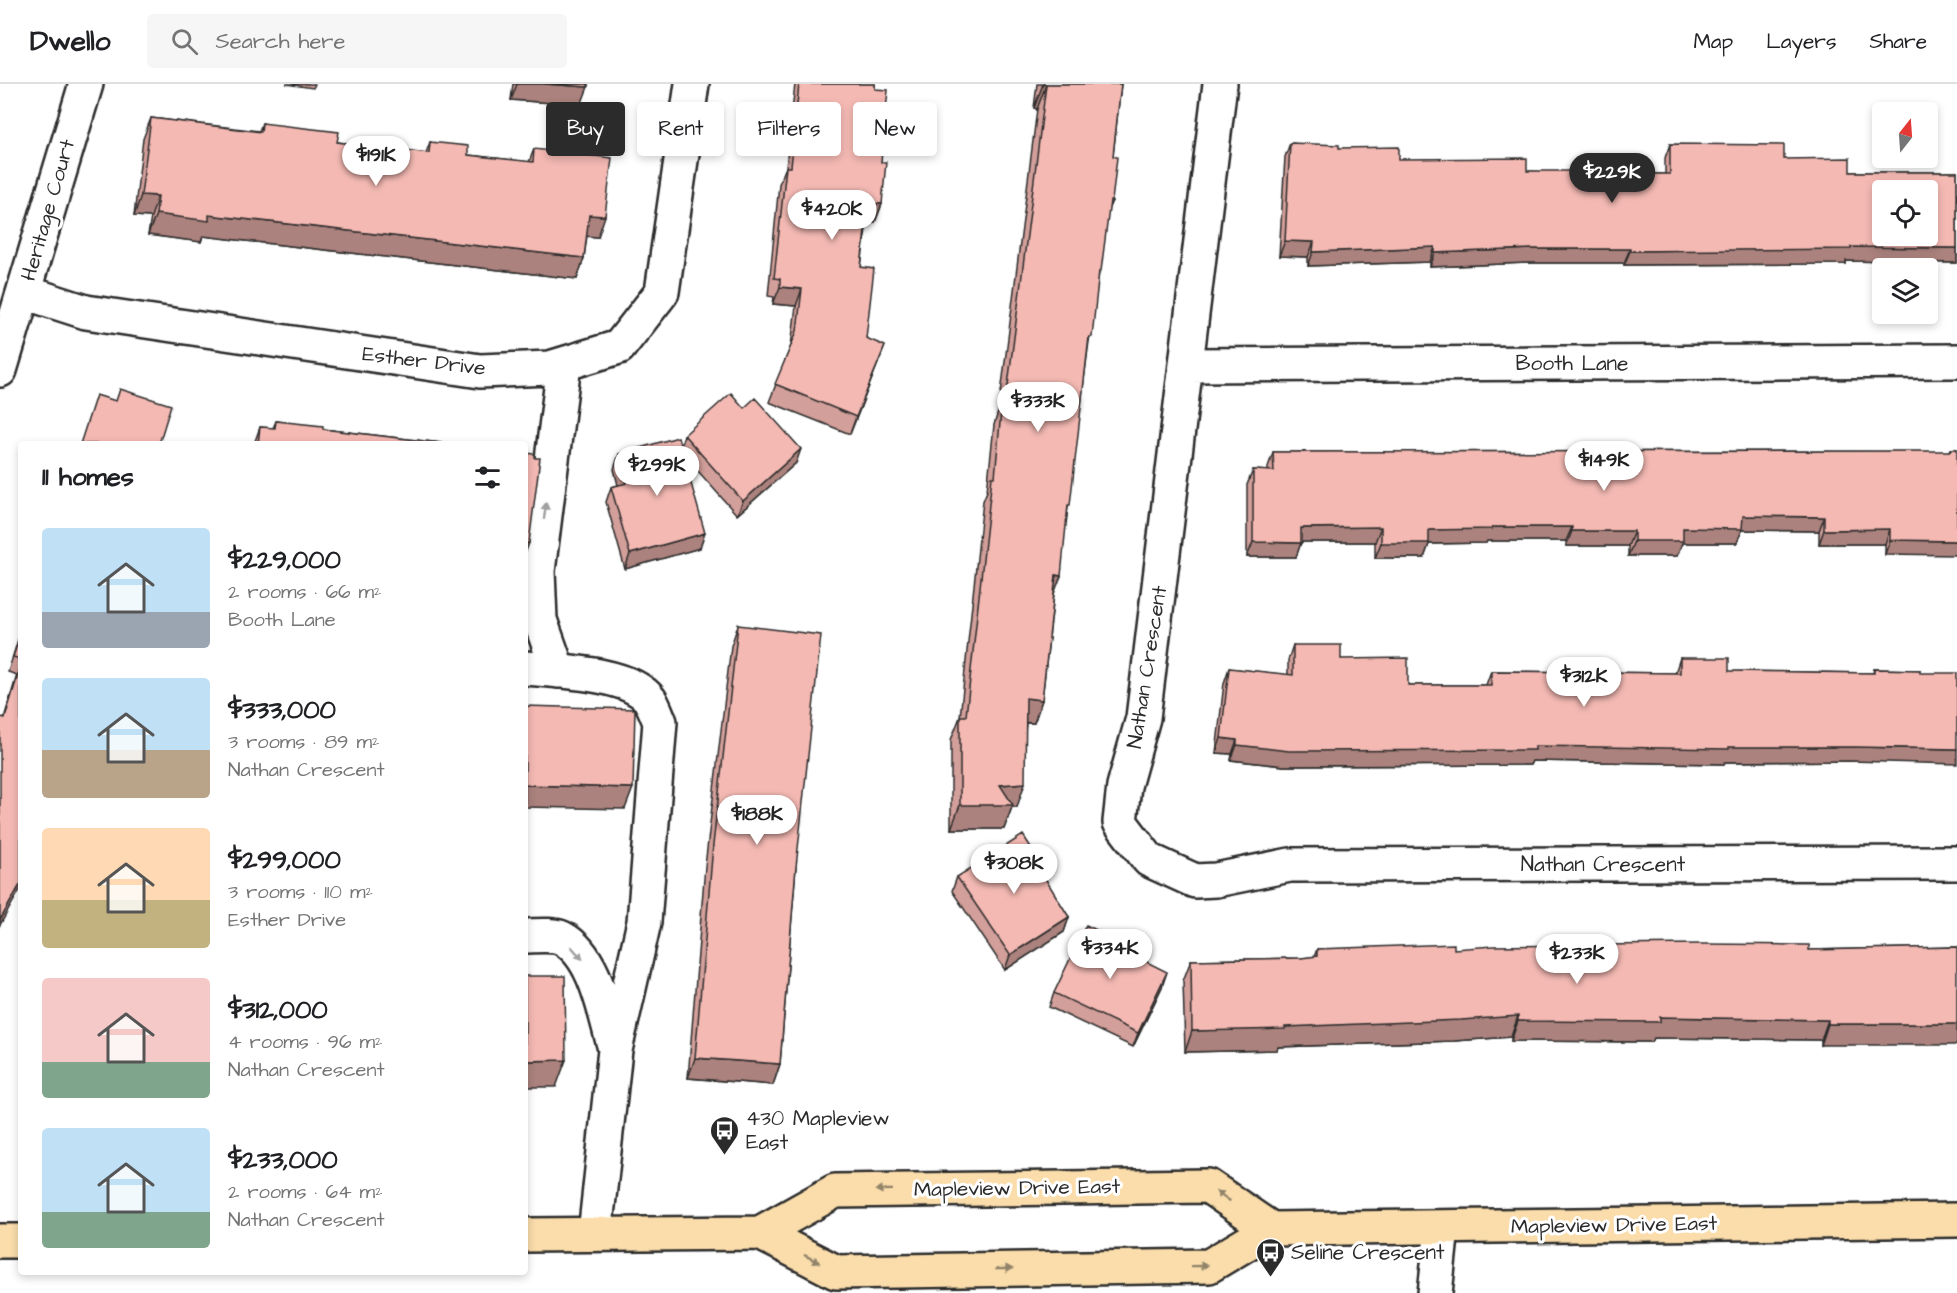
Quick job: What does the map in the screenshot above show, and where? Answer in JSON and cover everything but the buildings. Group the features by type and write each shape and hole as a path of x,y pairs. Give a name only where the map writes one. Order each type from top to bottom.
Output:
{"main road":[{"name":"Mapleview Drive East","path":"760,1233 835,1191 1208,1186 1271,1229"},
{"name":"Mapleview Drive East","path":"528,1235 760,1233 836,1272 1209,1266 1271,1229 1957,1221"},
{"path":"0,1241 18,1241"}],"street":[{"name":"Heritage Court","path":"0,370 86,84"},
{"name":"Esther Drive","path":"24,292 86,312 480,371 550,368 619,347 662,292 692,84"},
{"name":"Nathan Crescent","path":"1220,84 1143,718 1124,786 1120,822 1149,860 1195,881 1216,880 1290,865 1957,863"},
{"name":"Booth Lane","path":"1187,365 1957,361"},
{"path":"558,671 540,620 538,571 564,364"},
{"path":"528,668 614,679 650,699 660,722 644,922 615,1050 595,1234"},
{"path":"528,936 561,938 579,953 595,978 615,1050"},
{"path":"1436,1293 1442,1228"}],"place":[{"name":"430 Mapleview East","path":"725,1156"},
{"name":"Seline Crescent","path":"1270,1278"}]}
